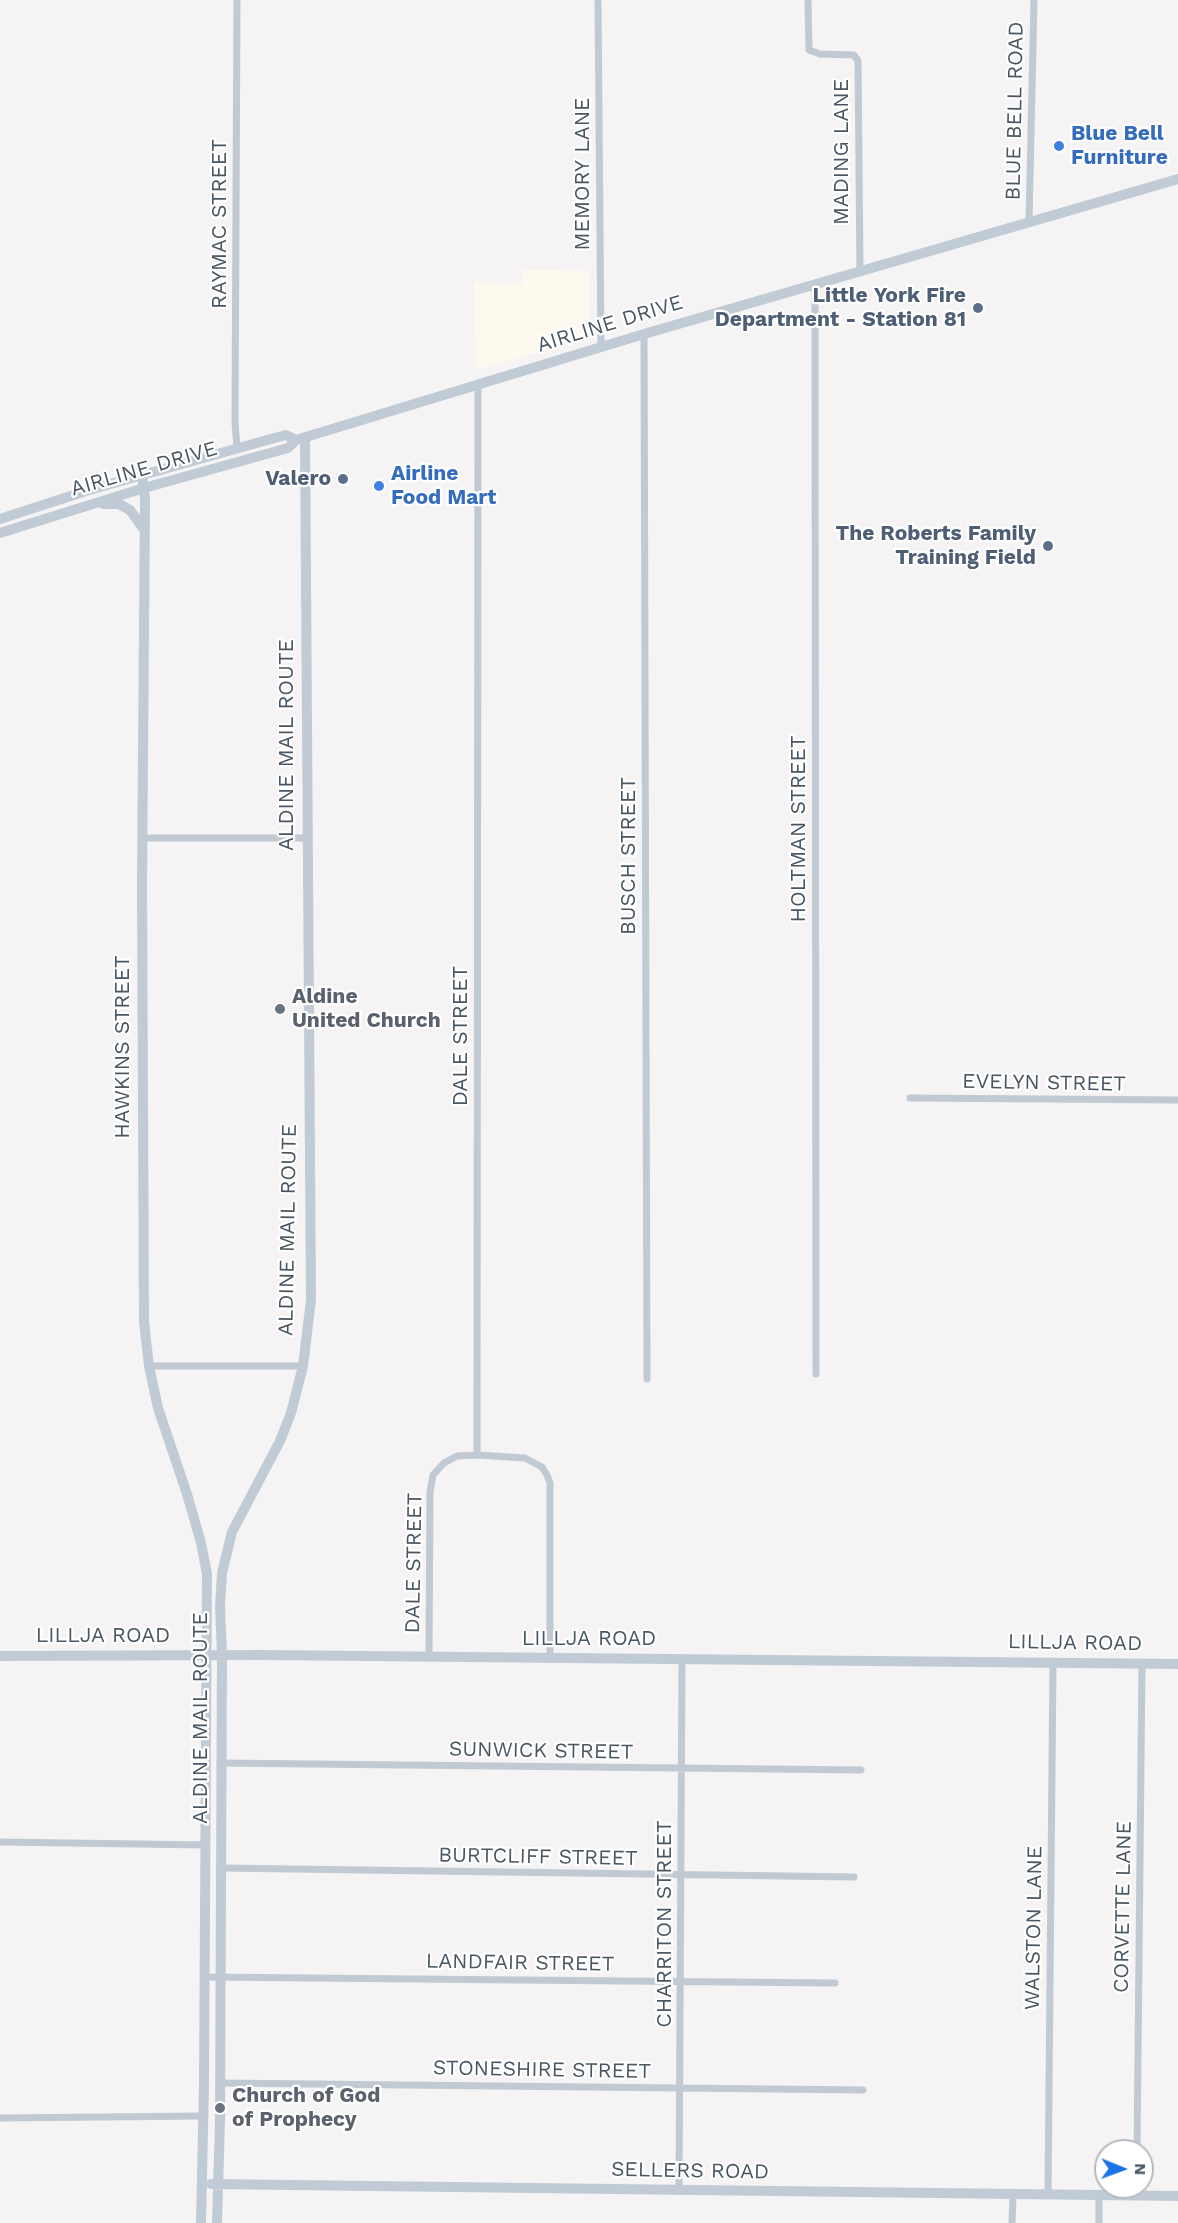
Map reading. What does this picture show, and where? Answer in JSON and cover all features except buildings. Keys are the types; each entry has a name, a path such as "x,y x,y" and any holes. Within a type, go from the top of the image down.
{"main road":[{"name":"AIRLINE DRIVE","path":"0,533 144,488 288,448 301,438 644,334 1178,179"},
{"name":"AIRLINE DRIVE","path":"0,519 89,490 237,448 286,435 301,438"},
{"name":"ALDINE MAIL ROUTE","path":"217,2223 222,1868 220,1606 225,1555 232,1532 280,1441 297,1392 303,1366 310,1300 307,838 301,438"},
{"name":"HAWKINS STREET","path":"142,476 144,488 142,838 142,1280 144,1322 149,1366 158,1408 201,1543 207,1574 207,1597"},
{"path":"93,504 119,504 130,510 144,528"},
{"name":"ALDINE MAIL ROUTE","path":"201,2223 204,2116 207,1597"},
{"name":"LILLJA ROAD","path":"0,1656 682,1658 1178,1664"},
{"name":"SELLERS ROAD","path":"202,2184 1094,2196"},
{"name":"SELLERS ROAD","path":"1154,2193 1178,2196"}],"street":[{"name":"RAYMAC STREET","path":"237,0 235,422 237,448"},
{"name":"MEMORY LANE","path":"598,0 601,347"},
{"name":"MADING LANE","path":"808,0 810,50 820,54 854,55 858,61 860,272"},
{"name":"BLUE BELL ROAD","path":"1029,222 1034,0"},
{"name":"HOLTMAN STREET","path":"815,284 816,1374"},
{"name":"BUSCH STREET","path":"644,334 647,1379"},
{"name":"DALE STREET","path":"429,1657 430,1492 433,1475 444,1463 457,1456 477,1455 478,385"},
{"path":"142,838 307,838"},
{"name":"EVELYN STREET","path":"910,1098 1178,1100"},
{"path":"149,1366 303,1366"},
{"path":"477,1455 525,1458 542,1467 547,1474 550,1504 550,1659"},
{"name":"CHARRITON STREET","path":"680,2191 682,1658"},
{"name":"WALSTON LANE","path":"1048,2195 1053,1662"},
{"name":"CORVETTE LANE","path":"1137,2139 1142,1663"},
{"name":"SUNWICK STREET","path":"220,1764 861,1770"},
{"path":"0,1842 206,1845"},
{"name":"BURTCLIFF STREET","path":"222,1868 854,1877"},
{"name":"LANDFAIR STREET","path":"204,1977 835,1983"},
{"name":"STONESHIRE STREET","path":"220,2083 863,2090"},
{"path":"0,2118 204,2116"},
{"path":"1012,2223 1013,2194"},
{"path":"1099,2199 1099,2223"}],"shaded area":[{"path":"523,270 589,271 589,338 476,370 474,283 522,284"}],"place":[{"name":"Blue Bell Furniture","path":"1059,146"},
{"name":"Little York Fire Department - Station 81","path":"978,308"},
{"name":"Valero","path":"343,479"},
{"name":"Airline Food Mart","path":"379,486"},
{"name":"The Roberts Family Training Field","path":"1048,546"},
{"name":"Aldine United Church","path":"280,1009"},
{"name":"Church of God of Prophecy","path":"220,2108"}]}
